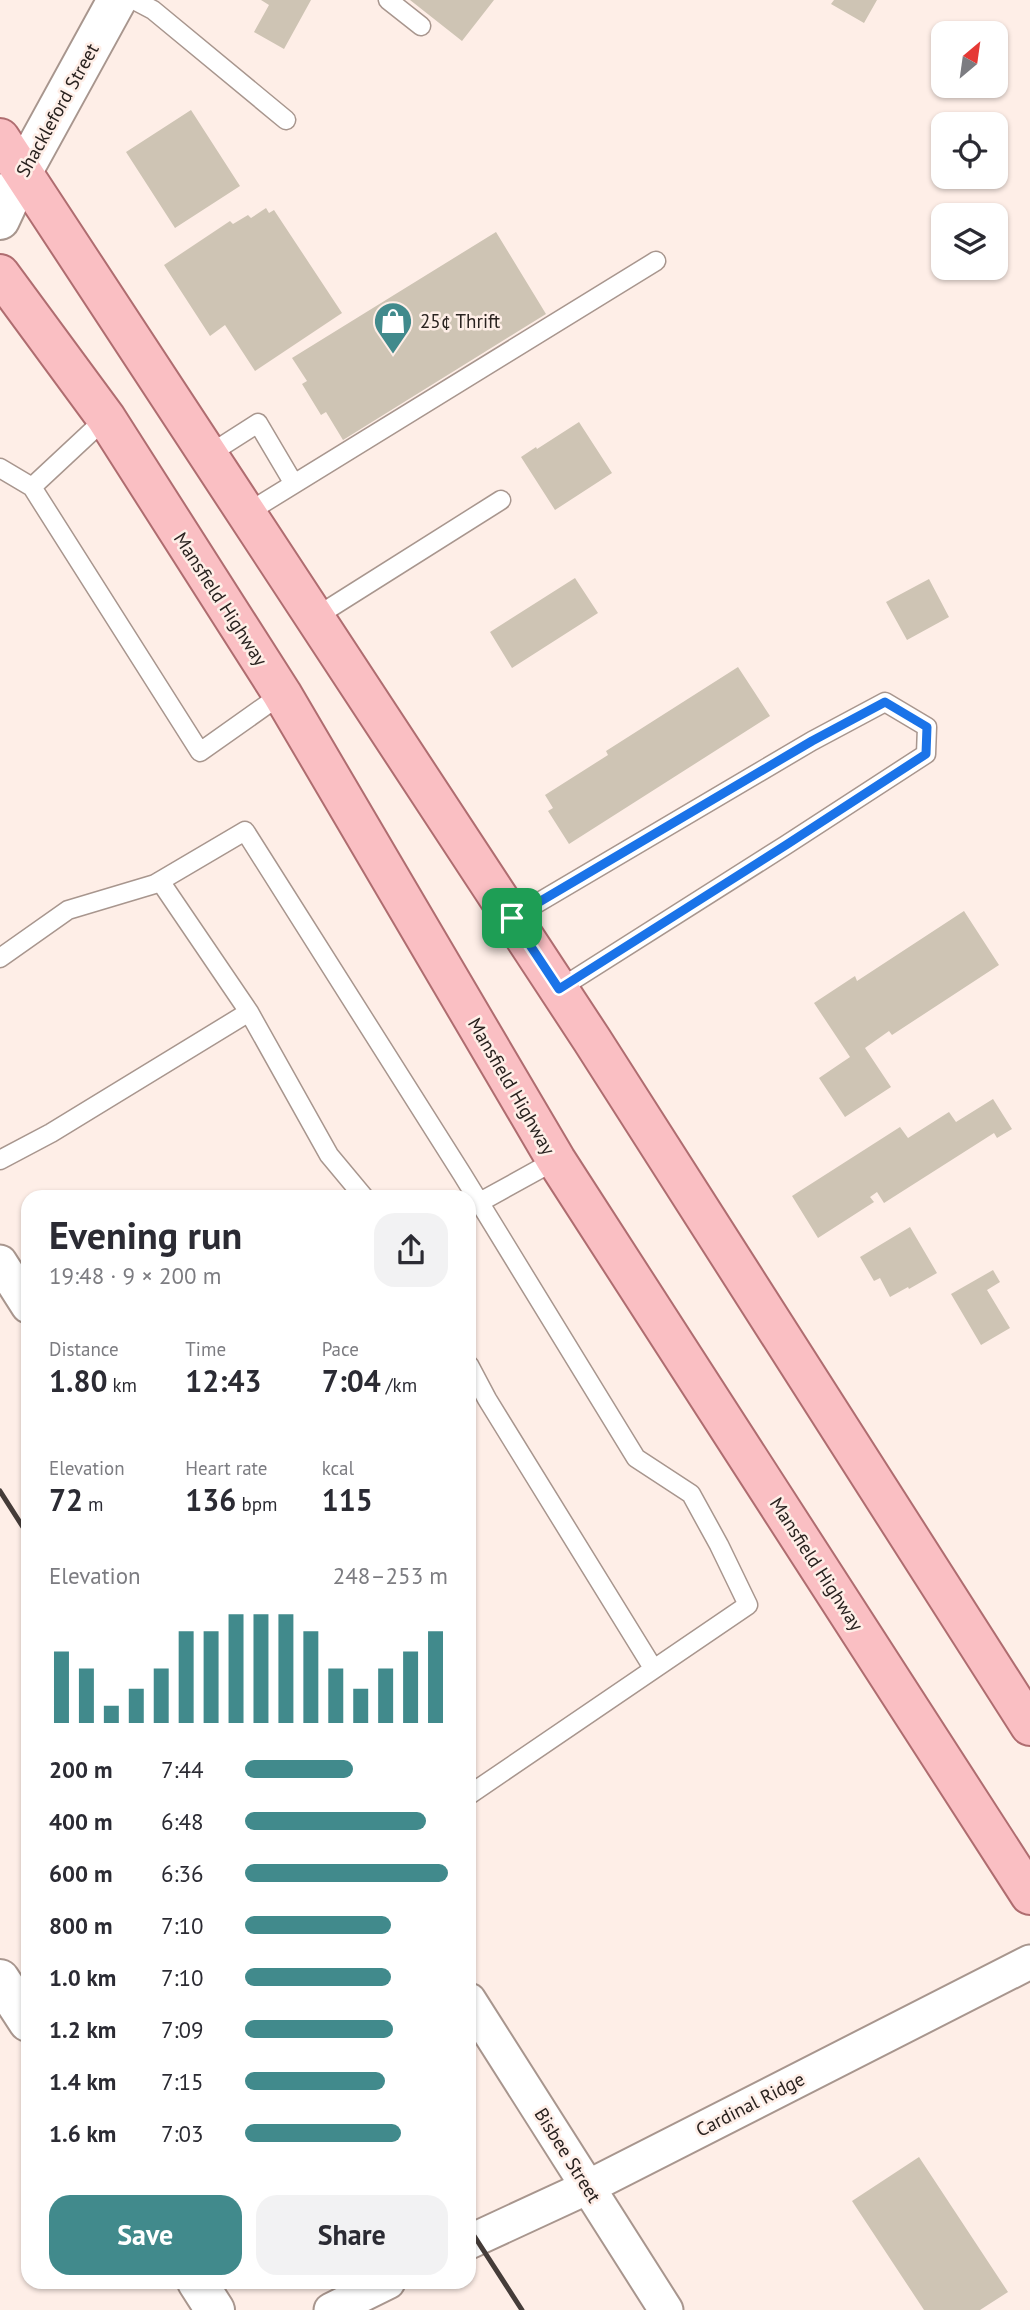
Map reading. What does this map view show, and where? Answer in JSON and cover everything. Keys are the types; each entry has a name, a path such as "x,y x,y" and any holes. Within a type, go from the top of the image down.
{"main road":[{"path":"0,138 559,989 1030,1726"},
{"name":"Mansfield Highway","path":"0,274 106,418 282,694 556,1160 1030,1895"}],"street":[{"name":"Shackleford Street","path":"0,220 22,173 117,0"},
{"path":"0,1262 21,1295"},
{"name":"Cardinal Ridge","path":"476,2239 588,2187 1030,1962"},
{"path":"0,1979 21,2011"},
{"name":"Bisbee Street","path":"476,2011 666,2310"},
{"path":"202,2289 215,2310"},
{"path":"331,2310 374,2289"}],"lane":[{"path":"134,0 153,10 286,120"},
{"path":"388,0 421,26"},
{"path":"247,513 656,261"},
{"path":"32,487 106,418"},
{"path":"208,455 258,423 294,484"},
{"path":"0,468 32,487 201,752 282,694"},
{"path":"314,618 501,500"},
{"path":"512,918 812,741 885,702 927,727 926,754 559,989"},
{"path":"0,958 68,910 160,881 245,831 472,1190"},
{"path":"160,881 249,1012 329,1155 358,1190"},
{"path":"0,1160 51,1133 249,1012"},
{"path":"480,1202 556,1160"},
{"path":"476,1196 636,1458 691,1494 748,1605 476,1791"},
{"path":"476,1378 653,1668"}],"building":[{"path":"261,0 311,0 284,49 254,32 269,5"},
{"path":"410,0 494,0 462,41"},
{"path":"834,0 877,0 864,23 831,4"},
{"path":"191,110 240,186 175,228 126,152"},
{"path":"266,208 269,213 274,210 342,313 255,371 225,325 210,336 164,265 230,221 233,224 248,215 251,218"},
{"path":"496,232 546,314 343,440 326,412 321,415 302,384 307,381 292,358"},
{"path":"579,422 612,473 555,510 521,457"},
{"path":"575,578 598,613 512,668 490,632"},
{"path":"929,579 949,617 907,640 886,602"},
{"path":"738,667 770,716 569,844 548,811 553,808 545,795 608,755 606,751"},
{"path":"964,911 999,965 892,1035 889,1031 865,1048 891,1087 845,1117 819,1078 850,1057 814,1003 855,976 857,981"},
{"path":"993,1099 1012,1129 997,1138 994,1133 884,1203 877,1192 870,1197 874,1202 818,1238 792,1196 900,1127 908,1138 949,1112 956,1122"},
{"path":"910,1227 937,1273 890,1297 880,1278 874,1281 860,1257"},
{"path":"993,1270 1000,1282 987,1290 1010,1328 981,1345 951,1294"},
{"path":"919,2157 1008,2292 980,2310 924,2310 852,2201"}],"railway":[{"path":"0,1491 21,1524"},
{"path":"476,2239 522,2310"}],"place":[{"name":"25¢ Thrift","path":"393,355"}],"route":[{"path":"885,702 927,727 926,754 559,989 512,918 812,741 885,702"}]}
